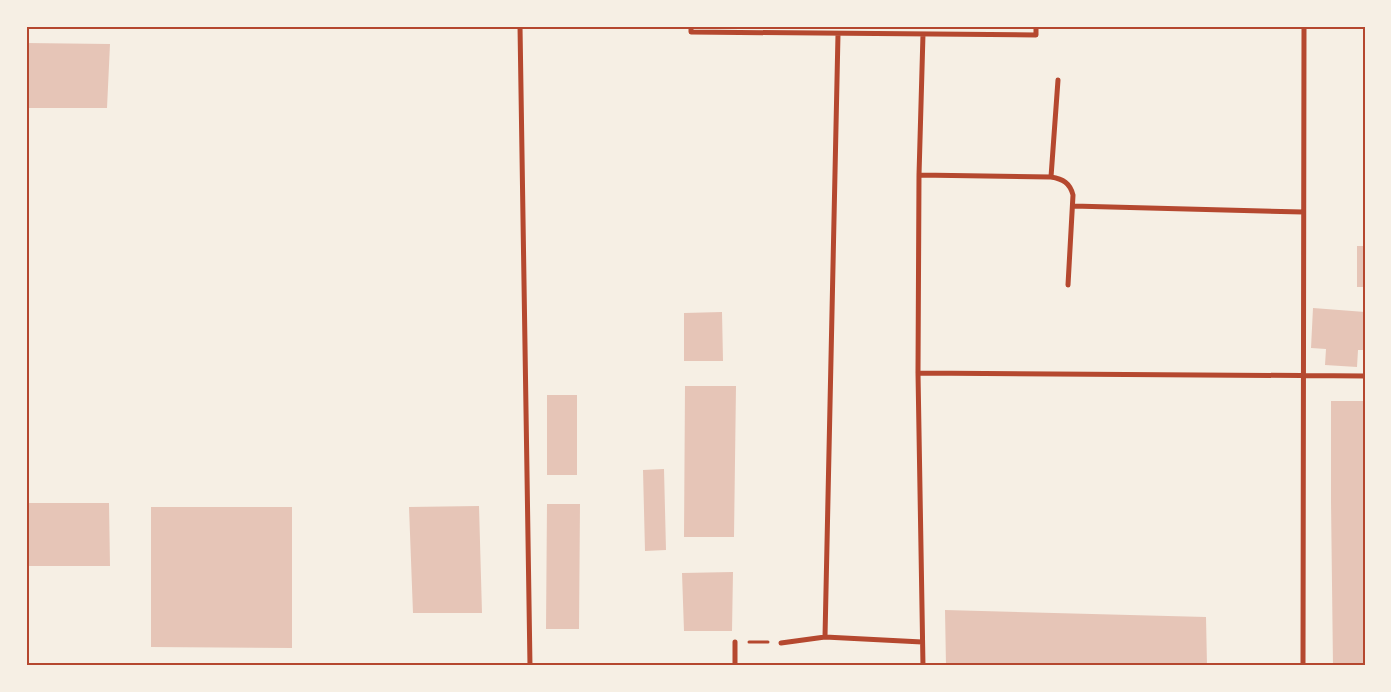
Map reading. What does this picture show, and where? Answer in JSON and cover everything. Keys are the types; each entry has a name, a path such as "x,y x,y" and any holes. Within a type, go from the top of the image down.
{"street":[{"path":"520,26 530,666"},
{"path":"691,26 691,32 1036,35 1036,26"},
{"path":"1303,666 1304,26"},
{"path":"825,637 838,34"},
{"path":"923,34 919,175 918,372 923,666"},
{"path":"1051,177 1058,80"},
{"path":"919,175 1051,177 1066,181 1073,195 1068,285"},
{"path":"1073,206 1303,212"},
{"path":"918,372 1365,376"},
{"path":"781,643 825,637 922,642"},
{"path":"735,642 735,666"}],"path":[{"path":"735,642 781,643"}],"building":[{"path":"26,43 110,44 107,108 26,108"},
{"path":"1357,246 1365,246 1365,287 1357,287"},
{"path":"1313,308 1365,312 1365,350 1358,350 1357,367 1325,365 1326,349 1311,348"},
{"path":"722,312 723,361 684,361 684,313"},
{"path":"685,386 736,386 734,537 684,537"},
{"path":"547,395 577,395 577,475 547,475"},
{"path":"1331,401 1365,401 1365,666 1333,666"},
{"path":"664,469 666,550 645,551 643,470"},
{"path":"26,503 109,503 110,566 26,566"},
{"path":"547,504 580,504 579,629 546,629"},
{"path":"479,506 482,613 413,613 409,507"},
{"path":"151,507 292,507 292,648 151,647"},
{"path":"733,572 732,631 684,631 682,573"},
{"path":"945,610 1206,617 1207,666 946,666"}]}
